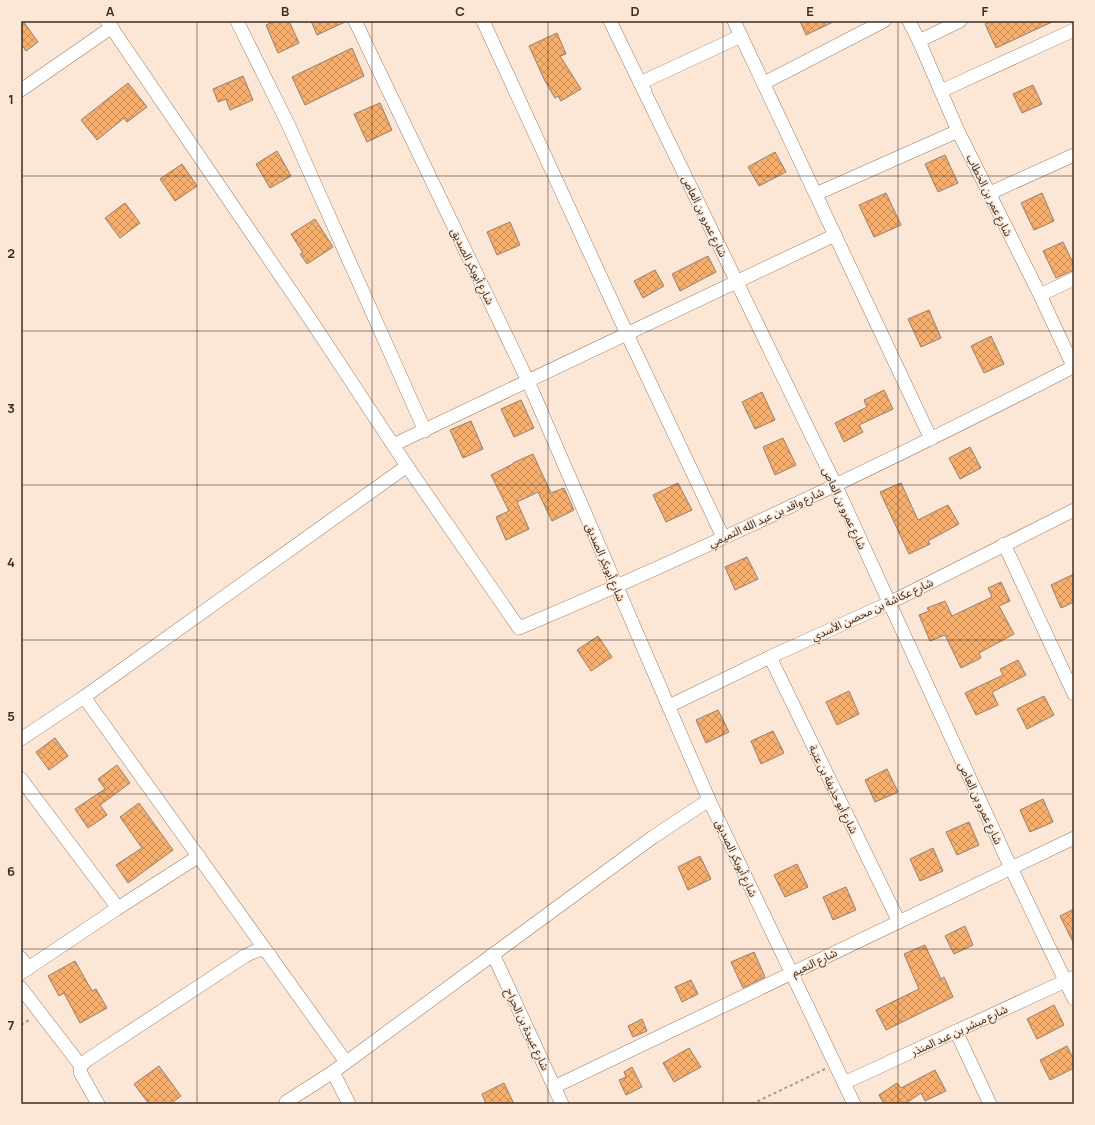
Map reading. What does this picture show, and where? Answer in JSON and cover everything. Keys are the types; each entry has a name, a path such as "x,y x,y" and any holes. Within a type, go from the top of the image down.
{"street":[{"path":"237,21 289,126 425,430"},
{"name":"شارع أبوبكر الصديق","path":"355,21 528,381 709,800 854,1104"},
{"path":"482,21 723,537"},
{"name":"شارع عمرو بن العاص","path":"610,21 835,484 1011,868 1070,979 1074,999"},
{"path":"734,21 931,439"},
{"path":"764,83 884,21"},
{"name":"شارع عمر بن الخطاب","path":"909,21 920,41 958,131 1040,295 1074,368"},
{"path":"920,41 960,21"},
{"path":"21,90 109,24 310,319 407,466 84,697 21,739"},
{"path":"941,92 1074,30"},
{"path":"737,282 640,83 741,36"},
{"path":"816,194 958,131"},
{"path":"990,193 1074,155"},
{"path":"393,445 835,235"},
{"path":"1040,295 1074,279"},
{"name":"شارع واقد بن عبد الله التميمي","path":"407,466 519,628 617,587 931,439 1074,368"},
{"name":"شارع عكاشة بن محصن الأسدي","path":"669,706 770,657 889,603 1074,510"},
{"path":"1004,544 1074,694"},
{"name":"شارع أبو حذيفة بن عتبة","path":"770,657 899,922"},
{"path":"84,697 346,1062"},
{"path":"21,779 118,908"},
{"path":"287,1104 286,1102 333,1072 653,836 709,800"},
{"name":"شارع النعيم","path":"554,1087 1074,838"},
{"path":"23,967 199,856"},
{"path":"98,1104 80,1072 81,1066 87,1060 245,956 257,950 263,949 267,951 346,1062"},
{"name":"شارع عبيدة بن الجراح","path":"493,954 562,1104"},
{"name":"شارع مبشر بن عبد المنذر","path":"844,1083 1070,979"},
{"path":"21,988 81,1066"},
{"path":"956,1031 990,1104"},
{"path":"333,1072 349,1104"}],"path":[{"path":"752,1104 835,1064"}],"building":[{"path":"21,21 23,21 38,42 26,51 21,44"},
{"path":"275,21 289,21 299,43 278,53 266,25"},
{"path":"311,21 347,21 317,35"},
{"path":"800,21 835,21 806,35"},
{"path":"993,21 1054,21 996,48 985,24"},
{"path":"557,33 566,54 560,56 581,89 561,101 558,96 555,98 545,81 529,46"},
{"path":"352,48 364,76 305,105 292,77"},
{"path":"243,76 253,100 230,110 226,99 218,102 213,89"},
{"path":"128,83 147,107 127,122 124,118 97,140 81,120"},
{"path":"1033,85 1042,104 1022,113 1013,94"},
{"path":"380,103 392,130 367,142 354,114"},
{"path":"277,151 291,176 270,188 256,164"},
{"path":"775,152 786,172 759,186 748,167"},
{"path":"945,155 958,183 938,192 925,164"},
{"path":"182,164 197,186 175,201 160,179"},
{"path":"886,193 901,225 874,237 859,205"},
{"path":"1042,193 1054,221 1034,230 1021,203"},
{"path":"125,203 140,223 120,238 105,218"},
{"path":"315,219 333,247 307,264 300,254 303,253 291,234"},
{"path":"510,222 520,245 497,255 487,232"},
{"path":"1063,242 1074,265 1074,270 1056,278 1043,251"},
{"path":"708,256 716,272 680,291 672,274"},
{"path":"655,270 664,286 643,298 634,281"},
{"path":"929,310 941,338 921,347 908,319"},
{"path":"991,336 1004,364 984,373 971,346"},
{"path":"884,390 893,409 859,425 863,432 844,442 835,423 867,407 864,400"},
{"path":"762,392 775,420 755,429 742,402"},
{"path":"521,400 534,428 514,437 501,409"},
{"path":"471,421 483,449 463,458 450,430"},
{"path":"783,438 796,465 775,475 763,447"},
{"path":"970,447 981,468 960,479 949,458"},
{"path":"533,454 551,493 564,488 574,510 552,521 538,492 517,502 529,529 506,540 496,517 509,511 491,475"},
{"path":"678,483 692,510 666,522 653,495"},
{"path":"901,483 918,520 948,505 959,524 928,541 930,544 909,554 880,492"},
{"path":"747,557 758,579 735,590 725,567"},
{"path":"1074,574 1074,602 1061,608 1051,585"},
{"path":"1001,582 1010,601 999,606 1014,634 979,653 981,658 961,668 945,635 930,641 919,615 929,611 927,608 945,601 952,616 992,597 988,588"},
{"path":"598,636 612,657 591,671 577,650"},
{"path":"1018,660 1026,675 992,692 998,705 976,715 965,693 1003,675 1000,669"},
{"path":"849,691 859,714 837,725 826,702"},
{"path":"1044,696 1054,715 1027,729 1017,709"},
{"path":"718,710 729,732 706,743 696,720"},
{"path":"773,731 784,753 761,764 751,741"},
{"path":"55,738 68,756 49,770 36,752"},
{"path":"117,765 130,783 100,805 107,815 88,828 75,809 105,789 98,779"},
{"path":"887,769 898,792 875,802 865,780"},
{"path":"1043,799 1053,822 1030,832 1020,810"},
{"path":"139,803 173,850 128,883 116,865 142,848 120,817"},
{"path":"969,822 979,845 957,855 946,832"},
{"path":"933,848 943,871 920,881 910,859"},
{"path":"700,856 711,879 688,890 678,867"},
{"path":"797,864 808,887 785,897 774,875"},
{"path":"846,887 856,910 833,920 823,897"},
{"path":"1074,909 1074,944 1060,916"},
{"path":"965,926 973,945 954,954 945,936"},
{"path":"925,945 941,979 944,977 953,997 886,1030 876,1010 919,989 904,954"},
{"path":"754,952 765,977 743,988 731,962"},
{"path":"75,961 92,991 96,989 107,1008 80,1023 64,993 59,996 48,976"},
{"path":"691,980 698,994 682,1002 675,987"},
{"path":"1054,1005 1064,1025 1037,1039 1027,1019"},
{"path":"642,1019 647,1031 633,1037 628,1026"},
{"path":"1067,1046 1074,1060 1074,1068 1050,1080 1040,1060"},
{"path":"689,1048 701,1067 674,1082 663,1063"},
{"path":"159,1066 181,1096 170,1104 149,1104 134,1084"},
{"path":"632,1067 642,1087 626,1095 619,1080 626,1077 624,1072"},
{"path":"935,1070 946,1091 925,1101 921,1093 905,1104 884,1104 879,1095 897,1083 901,1088"},
{"path":"504,1083 514,1104 486,1104 482,1094"}]}
